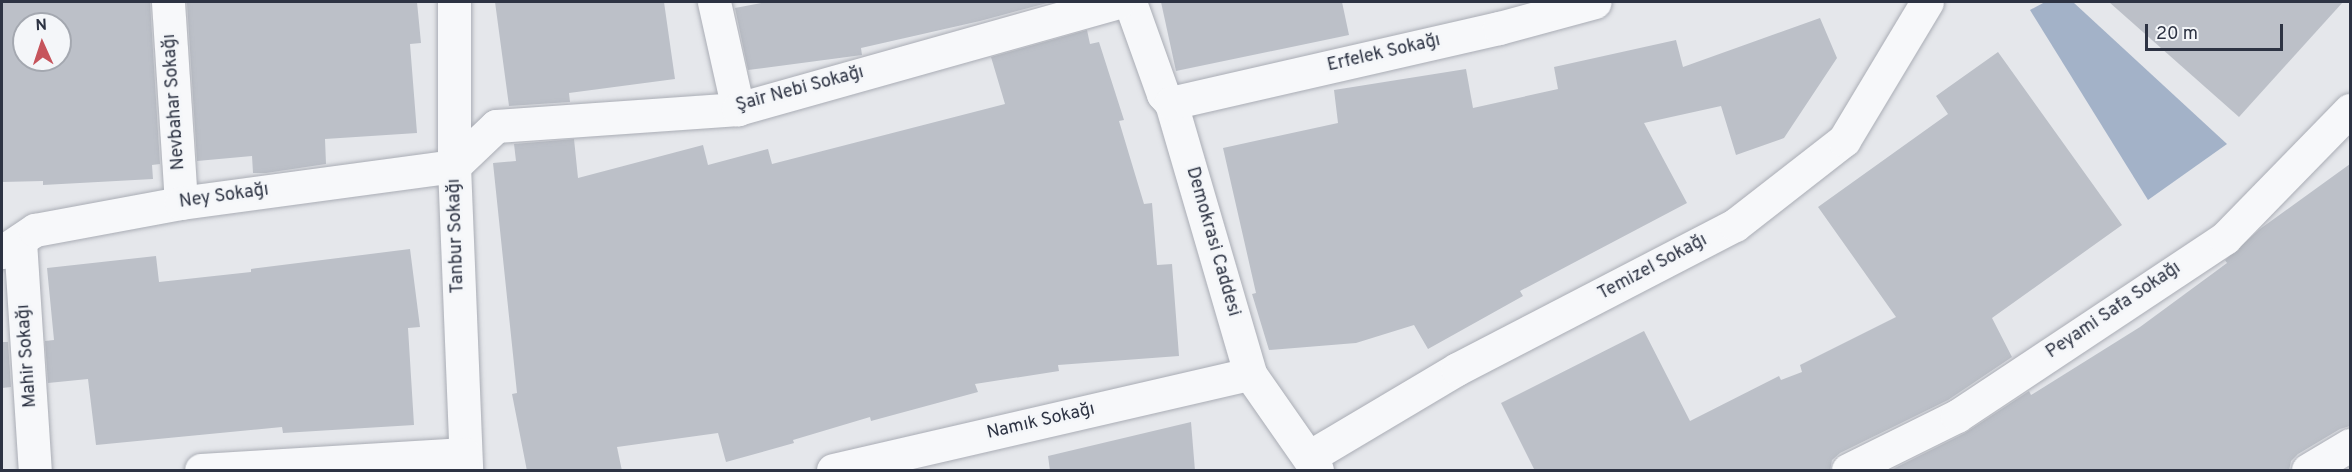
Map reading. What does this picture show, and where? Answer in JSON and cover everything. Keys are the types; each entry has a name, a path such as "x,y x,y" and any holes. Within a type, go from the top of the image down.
{"street":[{"name":"Nevbahar Sokağı","path":"168,2 182,203"},
{"name":"Tanbur Sokağı","path":"454,2 454,166 466,462"},
{"path":"714,2 738,109"},
{"name":"Şair Nebi Sokağı","path":"454,166 496,126 738,109 1118,2"},
{"name":"Demokrasi Caddesi","path":"1130,2 1163,94 1171,103 1250,374 1313,464"},
{"name":"Erfelek Sokağı","path":"1171,103 1499,28 1595,2"},
{"name":"Temizel Sokağı","path":"1313,464 1457,369 1735,225 1844,140 1927,2"},
{"name":"Peyami Safa Sokağı","path":"1848,471 1956,416 2225,238 2350,110"},
{"name":"Ney Sokağı","path":"11,246 35,230 182,203 454,166"},
{"name":"Mahir Sokağı","path":"11,246 35,471"},
{"name":"Namık Sokağı","path":"833,471 1250,374"},
{"path":"2308,471 2350,445"},
{"path":"201,471 466,462"}],"water":[{"path":"2045,2 2073,2 2227,144 2148,200 2030,10"}],"building":[{"path":"2,2 150,2 160,164 152,165 153,179 43,185 43,181 2,182"},
{"path":"187,2 417,2 421,43 410,44 417,133 325,139 326,164 266,173 253,173 252,156 197,161"},
{"path":"495,2 664,2 675,79 569,93 570,102 509,106"},
{"path":"767,2 1051,2 861,48 862,55 748,70 735,8"},
{"path":"1161,2 1342,2 1349,35 1176,71"},
{"path":"2109,2 2343,2 2239,117"},
{"path":"1820,18 1837,58 1784,138 1736,155 1721,106 1644,123 1687,203 1520,291 1523,296 1428,349 1414,325 1356,343 1269,350 1252,294 1256,293 1223,148 1338,123 1334,90 1466,69 1473,108 1558,89 1554,67 1676,40 1683,67"},
{"path":"1087,30 1090,44 1099,42 1124,120 1119,121 1144,204 1152,203 1157,265 1172,264 1179,356 1058,365 1059,371 975,384 978,392 871,421 870,417 793,440 794,443 726,462 718,433 617,447 622,471 527,471 512,394 517,393 493,163 516,161 514,144 574,139 578,178 703,145 708,165 768,149 772,164 1005,104 991,57"},
{"path":"1998,52 2122,225 1992,318 2012,357 1948,400 1840,453 1832,460 1830,471 1535,471 1501,403 1644,331 1690,421 1779,376 1781,380 1802,372 1800,365 1896,317 1818,207 1948,114 1936,96"},
{"path":"2350,164 2350,426 2340,429 2298,454 2291,461 2289,471 1889,471 1965,433 2029,391 2031,395 2140,327 2227,263 2225,260 2260,229"},
{"path":"410,249 420,327 408,328 414,425 283,433 282,427 96,445 88,379 48,383 45,341 54,340 47,268 156,256 159,282 251,272 251,269"},
{"path":"2,342 8,342 11,387 2,388"},
{"path":"1191,422 1195,471 1050,471 1048,456"}]}
